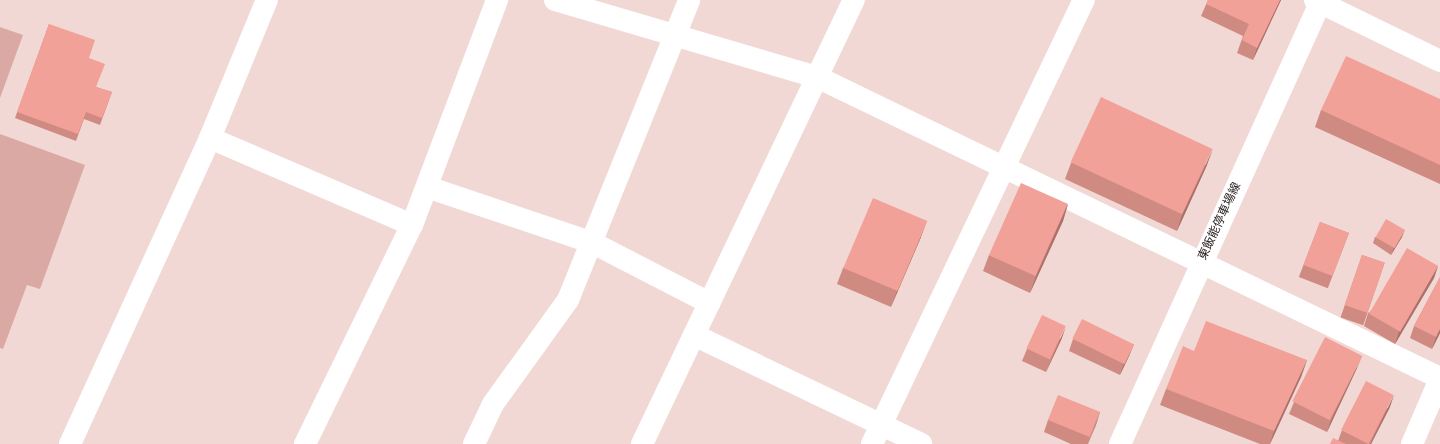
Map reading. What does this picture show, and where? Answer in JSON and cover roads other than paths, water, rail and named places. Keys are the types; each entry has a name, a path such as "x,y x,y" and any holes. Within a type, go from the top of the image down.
{"street":[{"path":"70,444 210,138 267,0"},
{"path":"305,444 412,225 497,0"},
{"path":"555,0 672,37 817,77 1201,261 1440,379 1412,444"},
{"path":"474,444 493,404 568,300 593,244 672,37 689,0"},
{"path":"642,444 854,0"},
{"path":"877,435 1006,168 1084,0"},
{"path":"1319,1 1440,62"},
{"name":"東飯能停車場線","path":"1120,444 1319,1"},
{"path":"210,138 412,225"},
{"path":"427,187 593,244 709,303"},
{"path":"694,335 877,435 921,444"}]}
